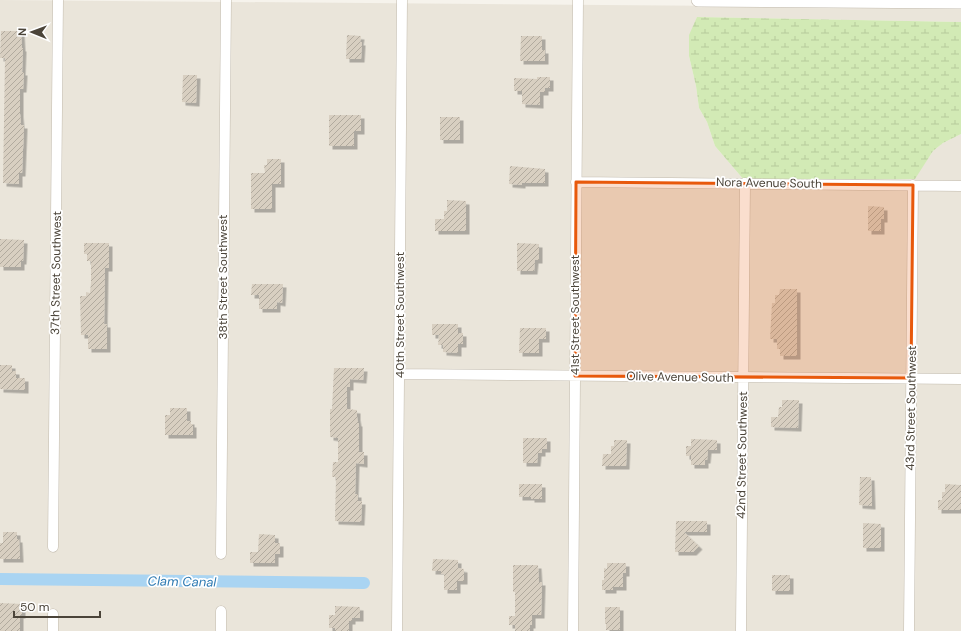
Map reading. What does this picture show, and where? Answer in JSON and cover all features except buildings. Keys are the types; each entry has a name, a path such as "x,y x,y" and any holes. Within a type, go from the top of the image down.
{"street":[{"name":"37th Street Southwest","path":"53,547 58,0"},
{"name":"38th Street Southwest","path":"222,554 226,0"},
{"name":"40th Street Southwest","path":"397,631 402,0"},
{"name":"41st Street Southwest","path":"573,631 578,0"},
{"path":"698,0 961,2"},
{"name":"Nora Avenue South","path":"576,182 961,186"},
{"name":"42nd Street Southwest","path":"741,631 744,183"},
{"name":"43rd Street Southwest","path":"909,631 912,185"},
{"name":"Olive Avenue South","path":"400,374 961,379"},
{"path":"221,611 221,631"},
{"path":"53,614 53,631"}],"highlighted area":[{"path":"576,182 913,185 911,378 575,376"}],"shaded area":[{"path":"0,0 961,8 961,22 697,17 689,56 696,86 699,108 707,122 715,146 744,180 914,179 933,151 943,143 961,134 961,631 0,631"}],"green space":[{"path":"697,17 961,22 961,134 943,143 933,151 915,179 744,180 715,146 707,122 699,108 696,86 689,56 689,35"}],"waterway":[{"name":"Clam Canal","path":"0,579 364,583"}]}
